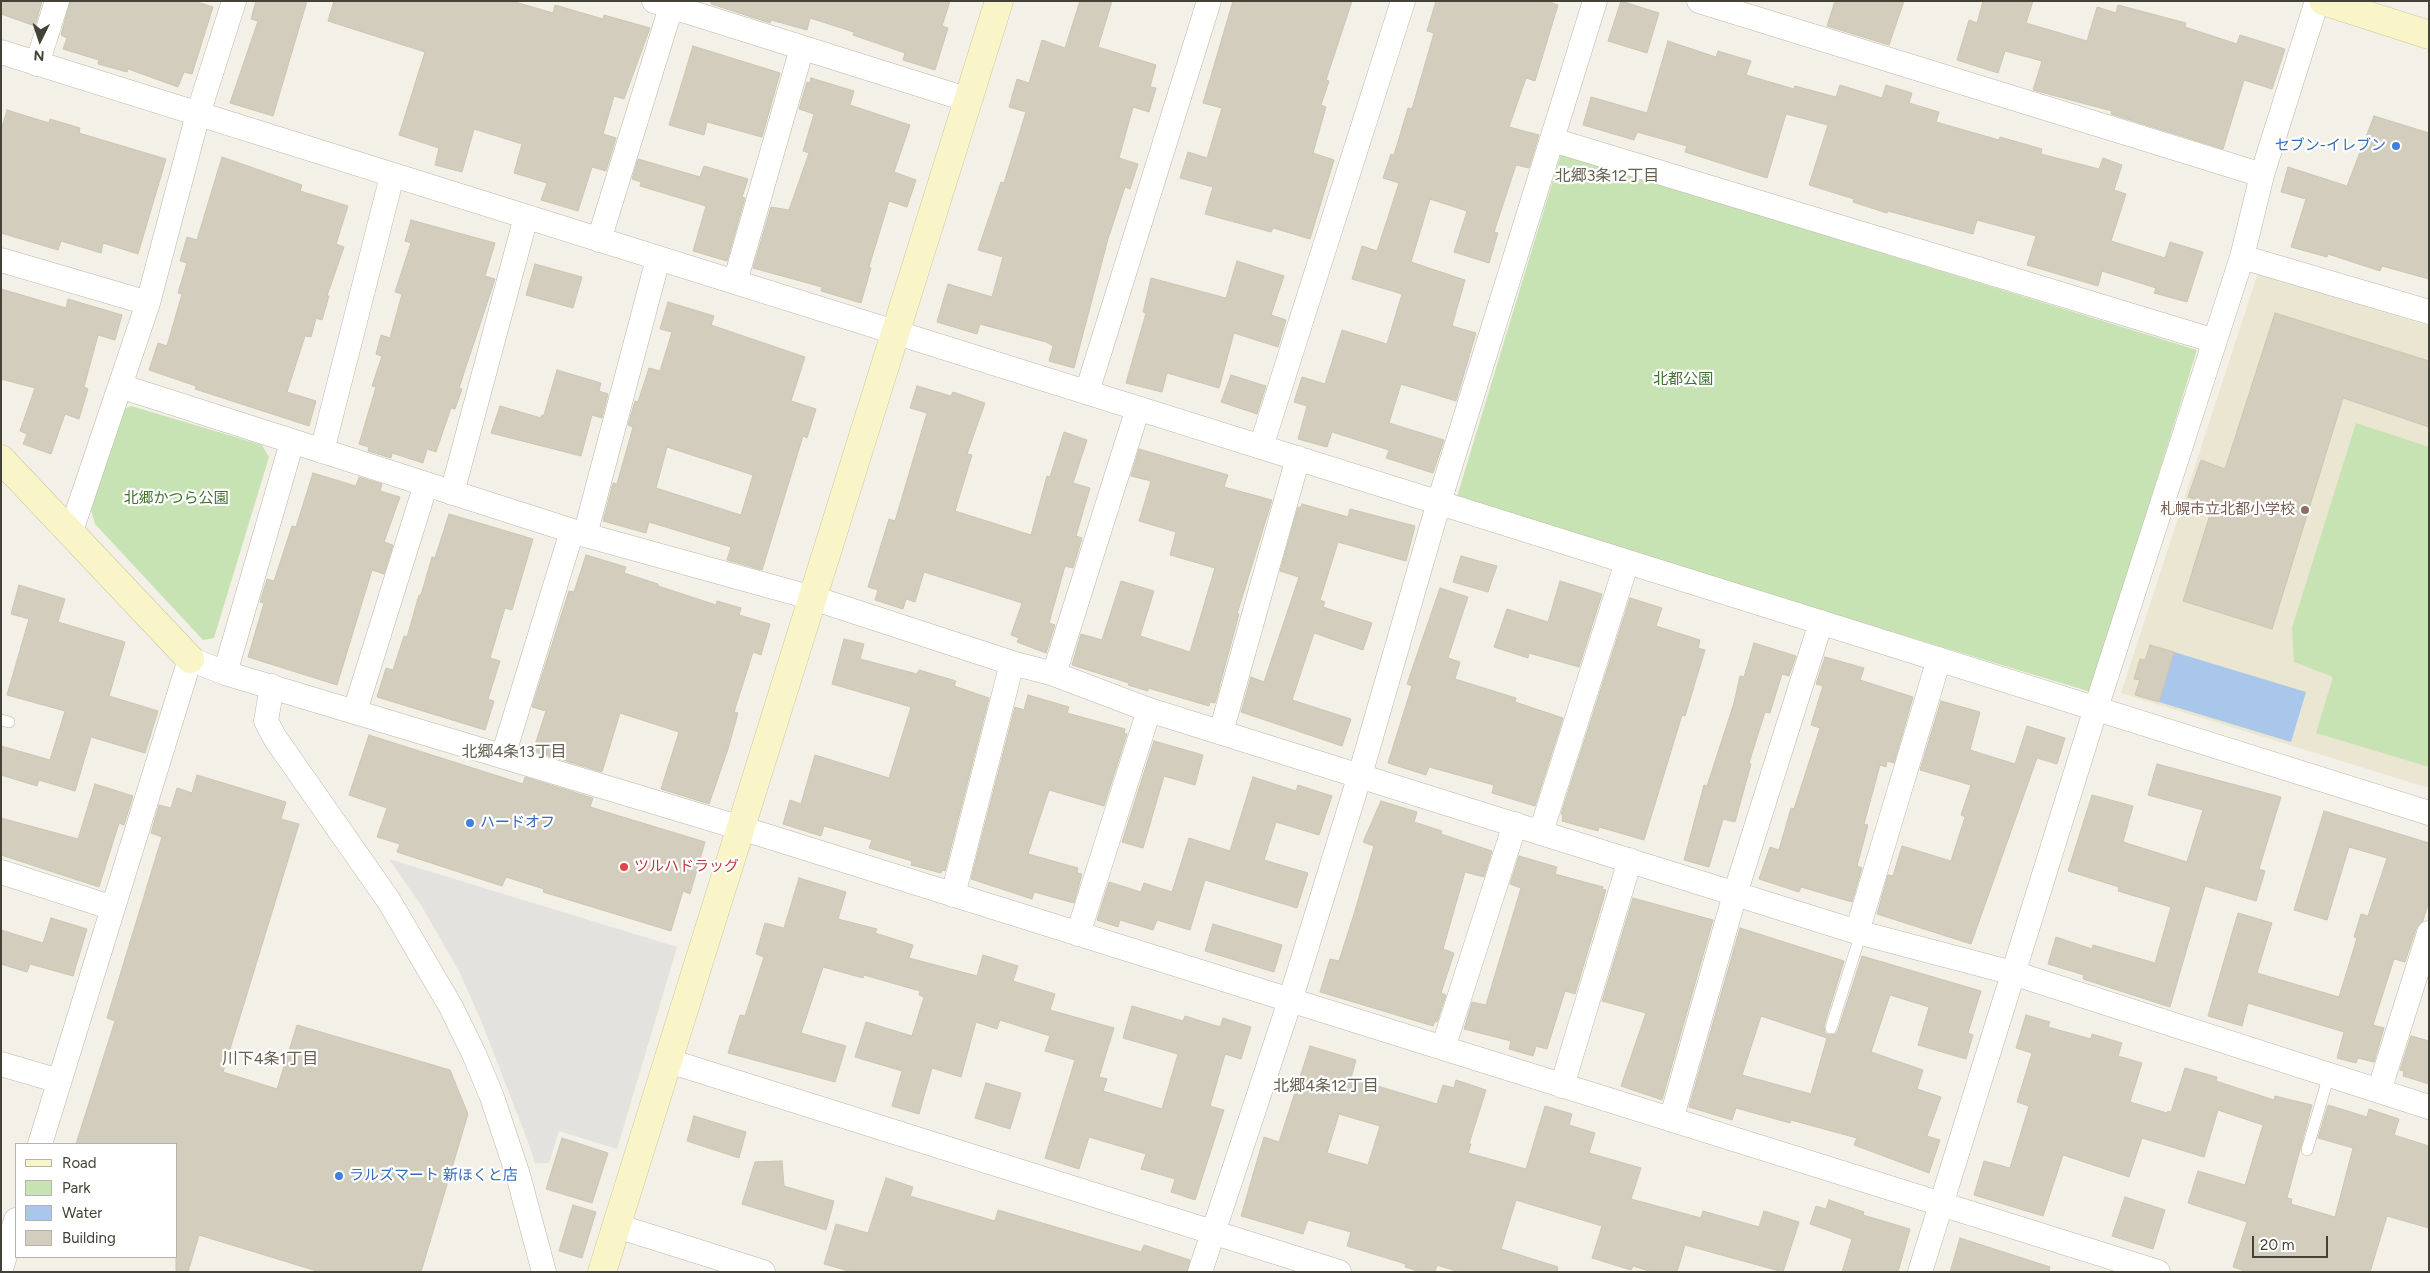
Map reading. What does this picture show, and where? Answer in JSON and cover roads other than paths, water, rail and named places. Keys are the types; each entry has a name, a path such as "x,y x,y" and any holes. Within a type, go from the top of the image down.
{"street":[{"path":"37,64 57,1"},
{"path":"70,534 148,303 198,114 234,1"},
{"path":"602,1272 999,1"},
{"path":"1087,392 1209,1"},
{"path":"1261,447 1403,1"},
{"path":"1200,1272 1290,1001 1360,775 1439,502 1595,1"},
{"path":"1699,1 2262,174"},
{"path":"1920,1272 2096,708 2242,256 2262,174 2317,1"},
{"path":"2323,1 2429,35"},
{"path":"598,240 662,4 968,100"},
{"path":"736,282 802,48"},
{"path":"1,52 2429,813"},
{"path":"1553,140 2215,341"},
{"path":"322,451 392,176"},
{"path":"452,493 526,217"},
{"path":"2242,256 2429,312"},
{"path":"502,756 578,533 658,258"},
{"path":"1,260 148,303"},
{"path":"120,386 578,533 813,598 1012,663 1054,674 1149,710 1859,933 2013,973 2429,1107"},
{"path":"1054,674 1138,408"},
{"path":"225,673 292,442"},
{"path":"1220,732 1298,458"},
{"path":"1,459 190,659 225,673 741,828 2158,1272"},
{"path":"355,711 426,484"},
{"path":"1541,832 1627,562"},
{"path":"1671,1120 1735,894 1821,622"},
{"path":"40,1143 190,659"},
{"path":"1859,933 1939,659"},
{"path":"953,895 1012,663"},
{"path":"272,686 266,721 275,738 389,901 451,1007 474,1054 492,1097 518,1175 544,1272"},
{"path":"1078,934 1149,710"},
{"path":"1443,1048 1515,824"},
{"path":"1562,1086 1630,860"},
{"path":"1,872 113,908"},
{"path":"2379,1091 2429,933"},
{"path":"669,1061 1339,1272"},
{"path":"1,1064 59,1082"},
{"path":"1,1269 15,1223"},
{"path":"617,1226 763,1272"}],"lane":[{"path":"1831,1028 1859,933"},
{"path":"2306,1150 2329,1075"}],"water":[{"path":"2174,652 2306,692 2291,742 2159,702"}],"place":[{"name":"セブン-イレブン","path":"2396,146"},
{"name":"札幌市立北都小学校","path":"2305,510"},
{"name":"ハードオフ","path":"470,823"},
{"name":"ツルハドラッグ","path":"624,867"},
{"name":"ラルズマート 新ほくと店","path":"339,1176"}],"district":[{"name":"北郷3条12丁目","path":"1607,176"},
{"name":"北郷4条13丁目","path":"514,752"},
{"name":"川下4条1丁目","path":"270,1059"},
{"name":"北郷4条12丁目","path":"1326,1086"}],"park label":[{"name":"北都公園","path":"1683,380"},
{"name":"北郷かつら公園","path":"176,499"}]}
